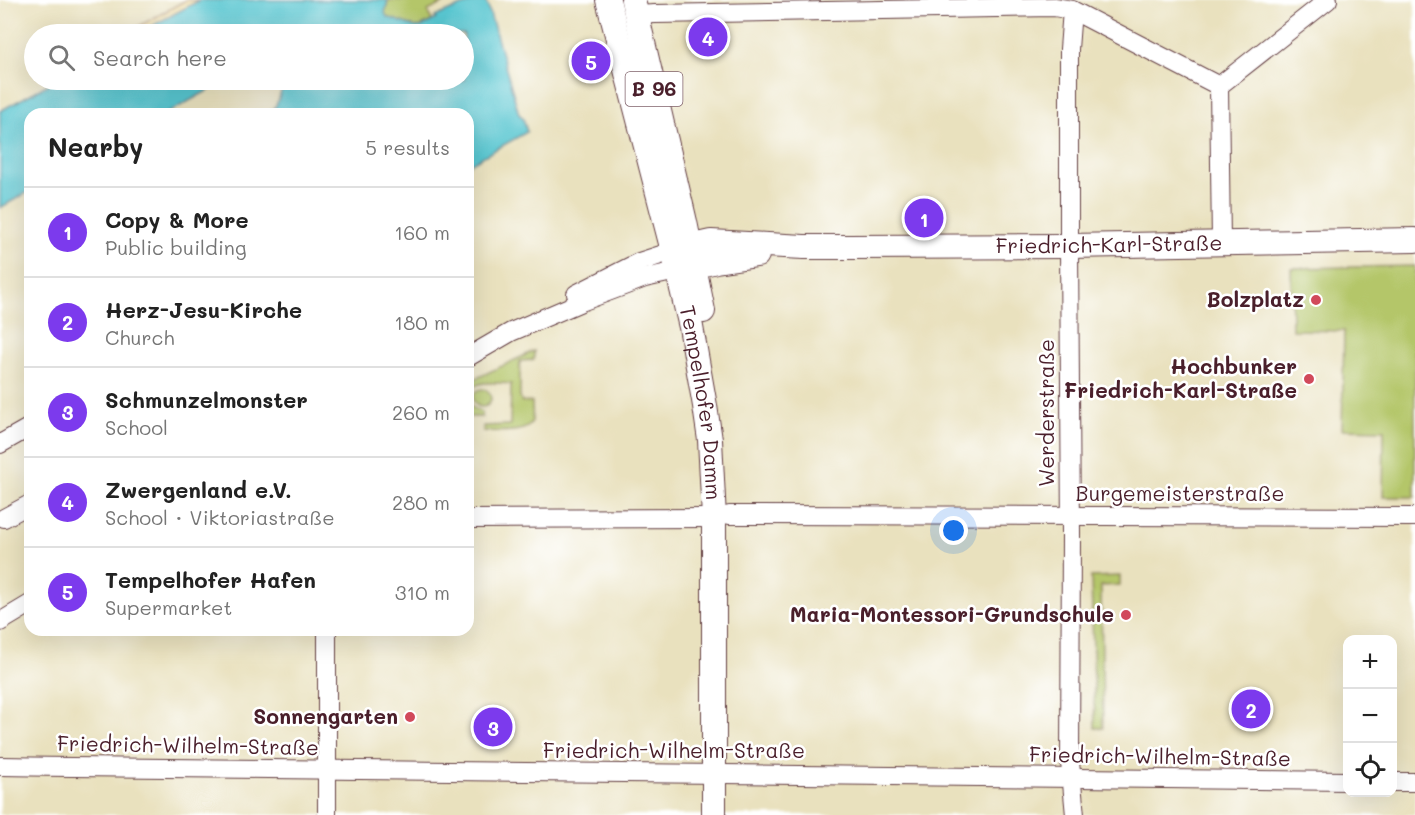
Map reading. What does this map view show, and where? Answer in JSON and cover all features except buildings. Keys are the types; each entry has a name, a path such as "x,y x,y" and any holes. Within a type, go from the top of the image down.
{"main road":[{"name":"Tempelhofer Damm","path":"608,0 683,259"},
{"name":"Tempelhofer Damm","path":"635,8 683,259 691,327 722,517 722,773 729,815"},
{"name":"Friedrich-Karl-Straße","path":"683,259 711,242 804,247 1069,246 1415,240"},
{"name":"Tempelhofer Damm","path":"714,815 722,773"}],"street":[{"path":"1219,86 1328,0"},
{"path":"635,8 655,14 1078,5 1219,86"},
{"name":"Werderstraße","path":"1075,815 1070,762 1069,49 1078,5"},
{"path":"1219,86 1221,243"},
{"path":"474,354 605,278 642,261 683,259"},
{"path":"0,444 24,430"},
{"path":"4,518 24,507"},
{"name":"Burgemeisterstraße","path":"474,519 1415,517"},
{"path":"0,622 24,608"},
{"path":"327,636 327,815"},
{"name":"Friedrich-Wilhelm-Straße","path":"0,766 1343,781"},
{"path":"1397,782 1415,782"}],"green space":[{"path":"388,0 450,0 428,11 432,21 426,24 407,24 387,17 385,13"},
{"path":"1415,266 1415,497 1383,497 1384,430 1342,429 1344,331 1292,330 1291,268"},
{"path":"534,351 534,360 520,361 520,398 522,402 532,402 532,421 524,428 511,431 483,431 483,426 510,425 511,384 474,387 474,379"},
{"path":"479,390 485,390 490,395 490,401 485,406 479,406 474,401 474,395"},
{"path":"474,409 482,412 482,417 474,417"},
{"path":"1120,576 1120,585 1101,586 1103,728 1095,728 1091,577"}],"sand":[{"path":"186,0 200,0 156,24 143,24"}],"water":[{"path":"200,0 388,0 385,13 387,17 407,24 156,24"},
{"path":"485,1 489,8 519,114 523,118 527,132 474,162 474,108 274,108 282,90 474,90 474,24 427,24 436,19 435,17 460,7"},
{"path":"38,90 209,90 177,108 24,108 24,194 0,208 0,111"}],"place":[{"name":"Zwergenland e.V.","path":"708,37"},
{"name":"Tempelhofer Hafen","path":"591,61"},
{"name":"Copy & More","path":"924,218"},
{"name":"Bolzplatz","path":"1316,300"},
{"name":"Hochbunker Friedrich-Karl-Straße","path":"1309,379"},
{"name":"Maria-Montessori-Grundschule","path":"1126,615"},
{"name":"Herz-Jesu-Kirche","path":"1251,709"},
{"name":"Sonnengarten","path":"410,717"},
{"name":"Schmunzelmonster","path":"493,727"}]}
